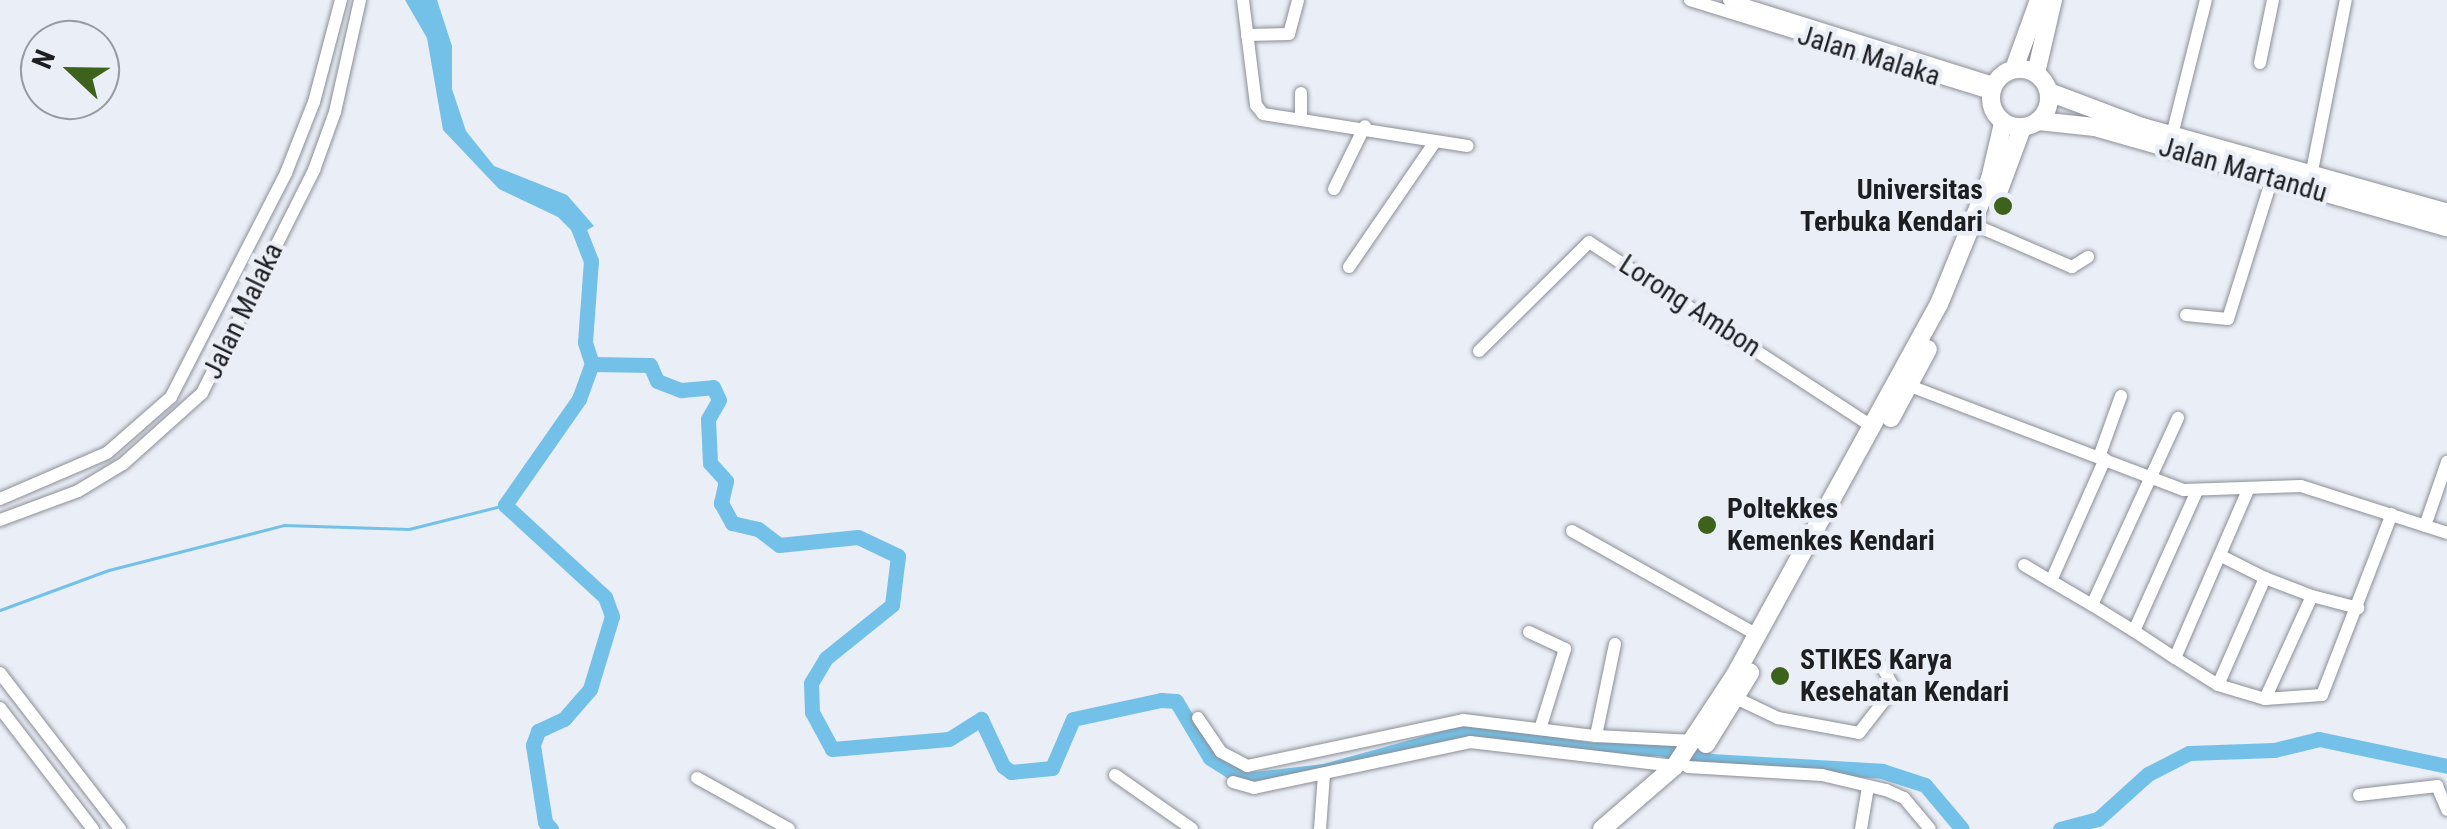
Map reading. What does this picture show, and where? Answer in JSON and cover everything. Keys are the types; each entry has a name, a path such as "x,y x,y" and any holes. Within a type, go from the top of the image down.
{"highway":[{"path":"1699,744 1757,635 1910,386 1990,179 2003,123 1992,88 2014,69 2039,0"},
{"path":"2036,73 2053,0"},
{"path":"1618,829 1683,764 1736,698 1873,427 1944,306 2049,92 2036,73 2014,69"},
{"name":"Jalan Martandu","path":"2049,92 2172,135 2438,217"},
{"path":"2003,123 2030,125"},
{"name":"Jalan Martandu","path":"2030,125 2095,127 2272,179 2438,217"},
{"path":"1602,829 1658,788"}],"street":[{"name":"Jalan Malaka","path":"0,499 107,453 171,397 286,173 314,102 341,0"},
{"name":"Jalan Malaka","path":"0,520 78,491 123,464 202,393 314,170 360,0"},
{"path":"1243,0 1258,109 1301,120 1365,126 1468,146"},
{"path":"1248,35 1288,34 1298,0"},
{"name":"Jalan Malaka","path":"1690,0 1992,88"},
{"name":"Jalan Malaka","path":"1729,0 1992,88"},
{"path":"2172,135 2206,0"},
{"path":"2260,63 2272,0"},
{"path":"2311,176 2346,0"},
{"path":"1301,93 1301,120"},
{"path":"1334,188 1365,126"},
{"path":"1350,267 1435,142"},
{"path":"2186,315 2228,319 2272,179"},
{"path":"1984,229 2072,267 2088,256"},
{"name":"Lorong Ambon","path":"1479,351 1589,242 1873,427"},
{"path":"1910,386 2196,493 2301,486 2447,533"},
{"path":"2051,581 2102,458 2121,396"},
{"path":"2092,605 2178,418"},
{"path":"2426,526 2447,462"},
{"path":"2175,658 2224,556 2248,490"},
{"path":"2134,631 2196,493"},
{"path":"2024,565 2218,685 2265,699 2322,695 2392,514"},
{"path":"1572,531 1757,635"},
{"path":"2224,556 2265,578 2358,608"},
{"path":"2218,685 2265,578"},
{"path":"2265,699 2312,596"},
{"path":"1529,632 1566,652 1541,726"},
{"path":"1596,736 1616,644"},
{"path":"1736,698 1778,718 1858,733 1894,688 1882,666"},
{"path":"0,673 120,829"},
{"path":"0,708 93,829"},
{"path":"1198,718 1221,752 1247,766 1463,720 1699,744"},
{"path":"1233,782 1254,788 1470,742 1822,775 1904,798 1930,829"},
{"path":"1115,774 1192,829"},
{"path":"1320,829 1324,774"},
{"path":"697,778 789,829"},
{"path":"2359,795 2437,786 2447,810"},
{"path":"1860,829 1868,788"}],"water":[{"path":"405,0 437,0 452,46 452,89 466,131 494,166 567,195 594,226 577,236 558,217 499,189 443,130 427,38"}],"waterway":[{"path":"551,829 545,822 533,745 538,731 564,719 590,689 612,616 605,597 505,505 579,399 592,364 585,342 591,261 573,215"},
{"path":"592,364 650,365 657,381 681,390 713,387 719,400 708,419 710,463 726,481 721,503 732,523 758,529 779,545 858,537 898,556 892,605 826,658 811,683 812,712 832,749 949,739 981,719 1003,766 1011,772 1052,768 1073,719 1161,700 1176,701 1210,758 1245,780 1324,771 1468,731 1592,750 1659,748 1711,761 1882,771 1925,785 1962,829"},
{"path":"0,610 109,570 284,525 409,529 505,505"},
{"path":"2060,829 2098,819 2148,774 2189,753 2274,750 2319,739 2447,766"}],"place":[{"name":"Universitas Terbuka Kendari","path":"2003,206"},
{"name":"Poltekkes Kemenkes Kendari","path":"1707,525"},
{"name":"STIKES Karya Kesehatan Kendari","path":"1780,676"}]}
